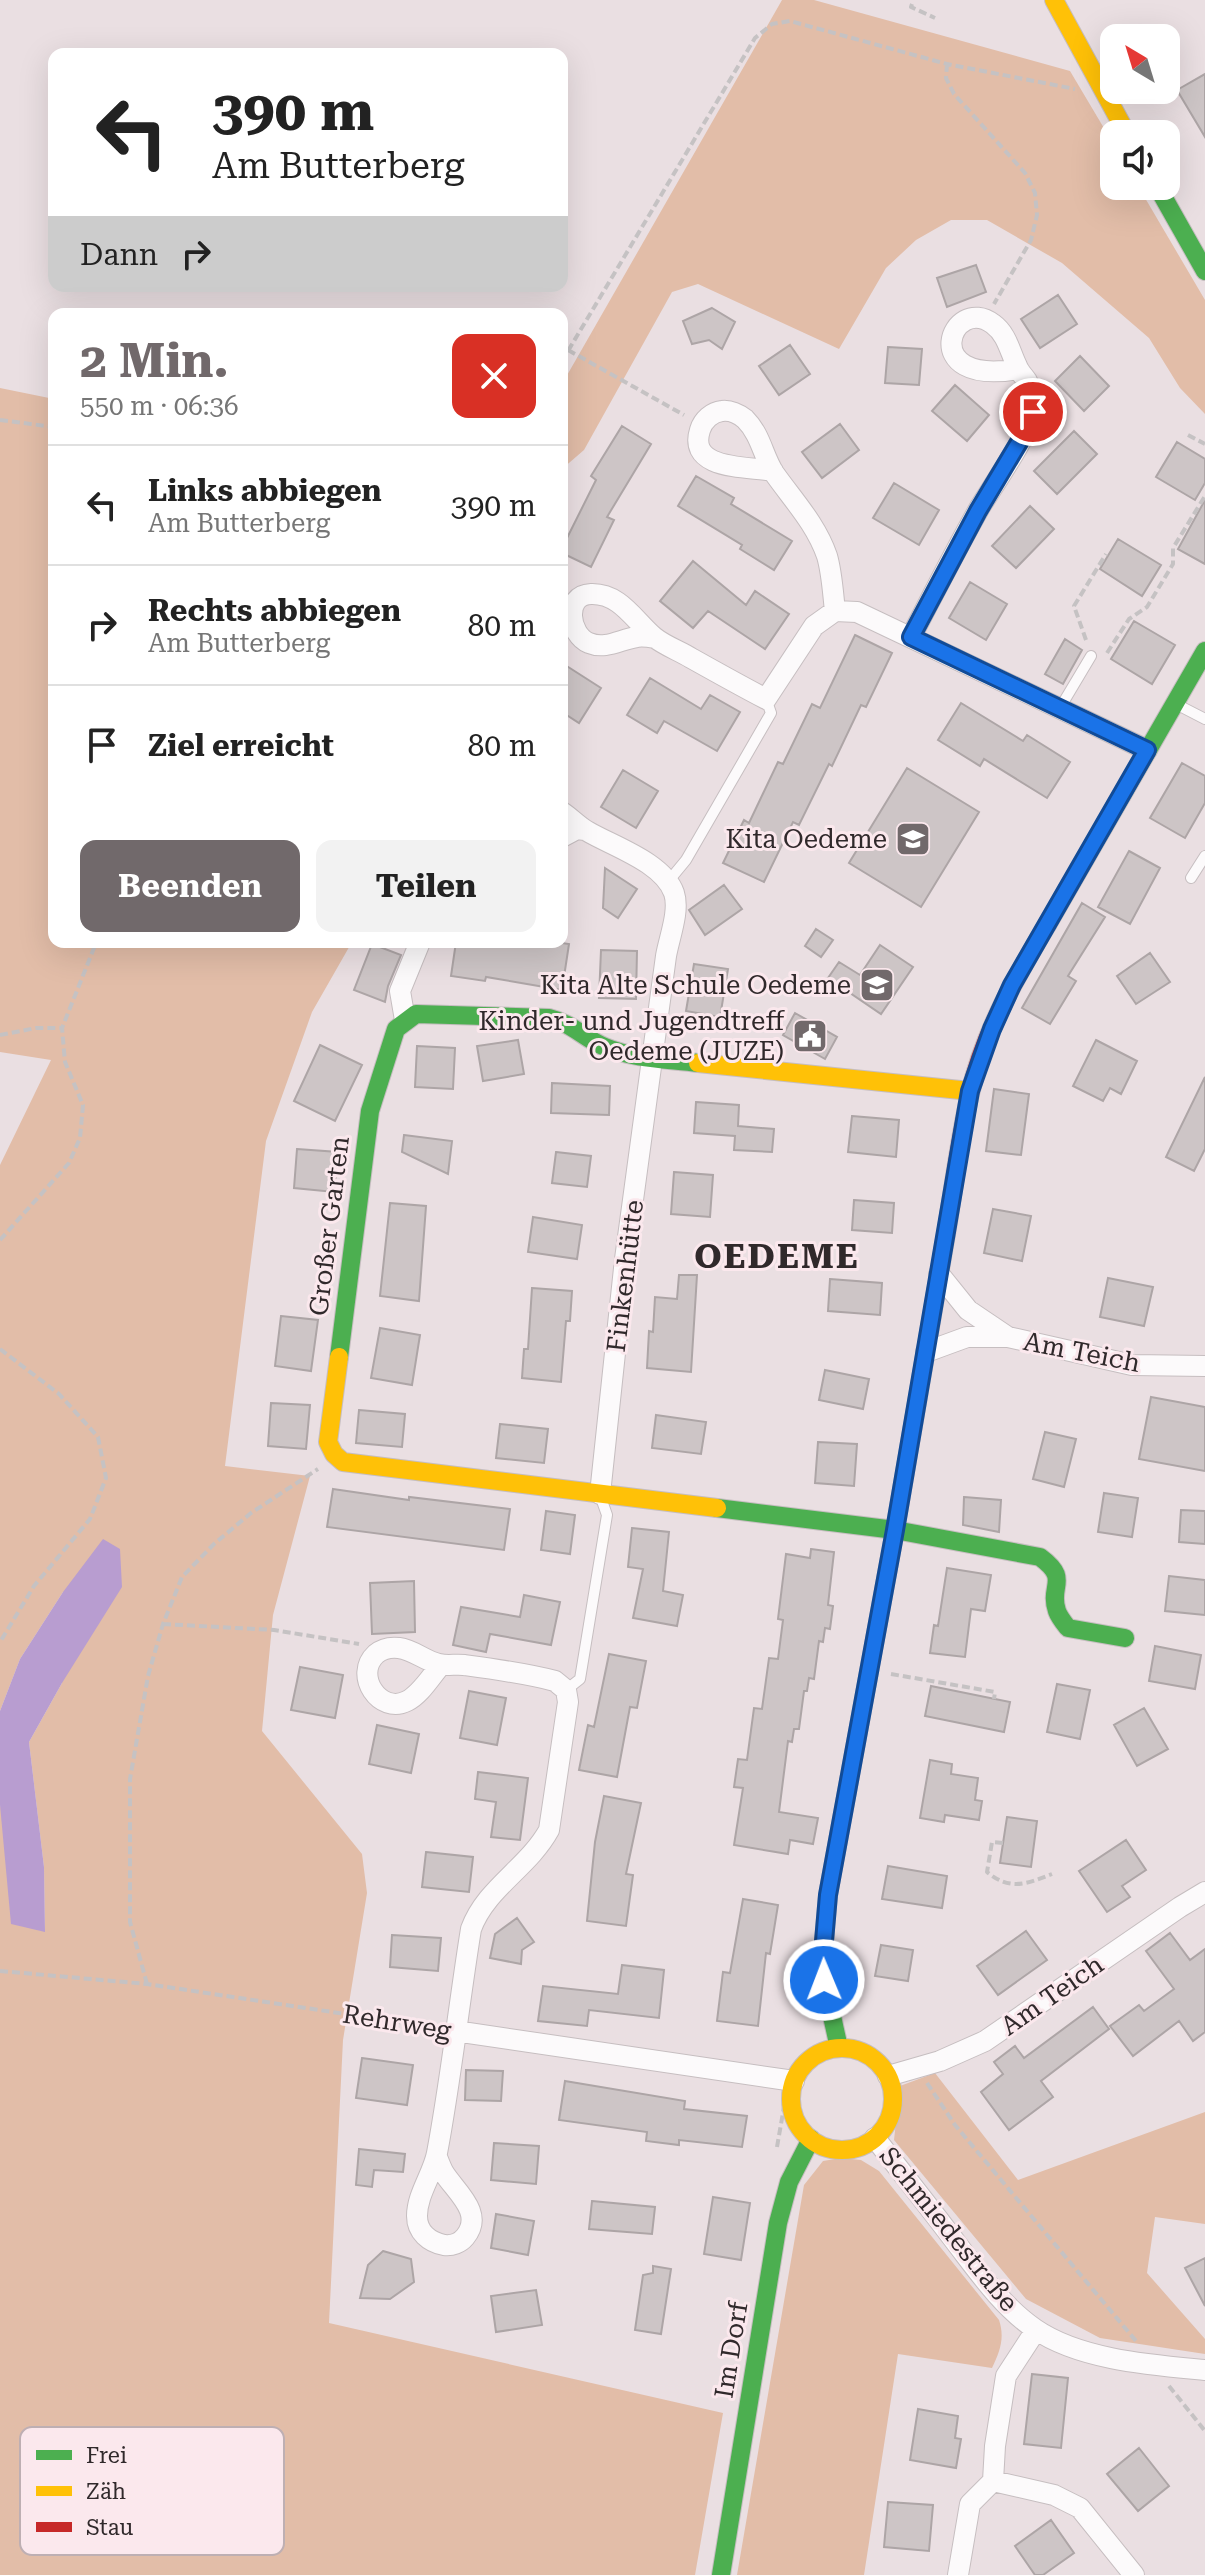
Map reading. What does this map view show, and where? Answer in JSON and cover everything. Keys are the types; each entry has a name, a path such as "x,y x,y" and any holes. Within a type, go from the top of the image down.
{"street":[{"path":"1054,0 1100,86"},
{"path":"1165,200 1205,271"},
{"path":"911,637 978,511 1027,429 1033,412 1034,399 1028,383 1018,369 1005,337 995,325 985,319 973,318 962,322 954,331 952,351 960,363 972,370 998,372 1018,369"},
{"path":"773,471 709,460 700,450 698,438 701,426 708,417 719,411 732,411 744,418 765,449 773,471 816,531 828,558 835,611"},
{"path":"655,638 766,699 814,626 835,611 857,612 1147,750"},
{"path":"839,2048 824,1980 828,1895 895,1530 970,1091 1012,985 1205,651"},
{"path":"568,817 585,830 628,850 658,872 667,883"},
{"path":"568,834 577,829 585,830"},
{"name":"Finkenhütte","path":"600,1494 625,1259 675,907 674,893 667,883"},
{"path":"418,948 400,991 405,1020 416,1014 549,1018 566,1022 600,1045 626,1055 970,1091"},
{"name":"Großer Garten","path":"334,1454 328,1442 370,1111 396,1029 405,1020"},
{"name":"Am Teich","path":"939,1274 968,1310 1008,1337"},
{"name":"Am Teich","path":"926,1352 967,1337 1008,1337 1132,1365 1205,1366"},
{"path":"334,1454 343,1462 895,1530 1040,1557 1052,1565 1059,1582 1057,1609 1068,1628 1125,1638"},
{"path":"437,2157 471,1929 487,1900 541,1845 549,1830 568,1702 566,1690 555,1681 460,1664 441,1665 401,1648 388,1648 376,1654 369,1664 367,1676 370,1689 379,1699 393,1704 407,1702 441,1665"},
{"name":"Am Teich","path":"888,2076 940,2061 985,2041 1205,1892"},
{"name":"Rehrweg","path":"455,2031 794,2081"},
{"path":"839,2048 858,2051 875,2060 888,2076 893,2092 892,2109 886,2125 875,2138 860,2147 843,2150 826,2147 811,2139 796,2123 791,2102 794,2081 811,2058 824,2051 839,2048"},
{"name":"Schmiedestraße","path":"875,2138 993,2289 1036,2330 1067,2345 1100,2355 1205,2370"},
{"name":"Im Dorf","path":"721,2575 778,2223 789,2182 811,2139"},
{"path":"958,2575 970,2504 993,2481 1006,2376 1036,2330"},
{"path":"993,2481 1054,2495 1080,2508 1134,2575"}],"lane":[{"path":"1060,708 1091,656"},
{"path":"667,883 686,860 771,713 766,699"},
{"path":"1174,703 1205,719"},
{"path":"1191,878 1205,856"},
{"path":"566,1690 580,1679 607,1515 600,1494"}],"path":[{"path":"912,4 911,7 935,18"},
{"path":"701,426 568,350 755,38 772,24 790,21 947,64 1100,94"},
{"path":"947,64 946,78 954,94 1025,173 1035,193 1037,215 1031,240 985,319"},
{"path":"0,420 48,426"},
{"path":"1188,435 1205,444"},
{"path":"1106,554 1074,606 1091,656 1106,654 1129,619 1147,607 1173,564 1173,548 1205,496"},
{"path":"1198,507 1205,511"},
{"path":"0,1240 69,1163 80,1138 83,1105 65,1062 62,1028 96,948"},
{"path":"0,1035 36,1028 62,1028"},
{"path":"0,1349 59,1394 98,1437 106,1478 90,1519 34,1586 0,1642"},
{"path":"147,1984 130,1922 130,1779 148,1676 163,1624 182,1577 214,1544 251,1513 323,1466 334,1454"},
{"path":"163,1624 274,1630 358,1644 376,1654"},
{"path":"869,1670 958,1688 995,1692 994,1699"},
{"path":"1003,1843 992,1842 989,1849 987,1872 999,1882 1025,1885 1052,1874"},
{"name":"Rehrweg","path":"0,1971 147,1984 455,2031"},
{"path":"917,2067 955,2125 1157,2365 1168,2385 1205,2431"},
{"path":"775,2153 785,2099 794,2081"}],"shaded area":[{"path":"782,0 814,0 1070,71 1100,121 1100,200 1146,200 1205,300 1205,414 1180,388 1149,338 1062,263 987,220 951,220 916,240 886,268 839,349 698,284 672,292 584,450 568,464 568,374"},
{"path":"0,388 48,398 48,948 349,948 312,1012 266,1141 225,1466 310,1476 273,1615 262,1731 362,1854 367,1893 343,2040 329,2323 723,2413 695,2575 0,2575 0,1805 45,1931 44,1867 29,1742 62,1683 63,1592 20,1659 0,1711 0,1165 51,1060 0,1052"},
{"path":"103,1539 120,1549 122,1587 29,1742 44,1867 45,1932 11,1924 0,1805 0,1711 20,1659 63,1592"},
{"path":"935,2073 1018,2180 1205,2112 1205,2224 1155,2217 1147,2273 1205,2339 1205,2354 1100,2338 1026,2299 894,2140 900,2086"},
{"path":"841,2158 861,2160 879,2171 999,2320 1001,2344 992,2368 898,2354 864,2575 737,2575 804,2185 823,2161"}],"building":[{"path":"1205,74 1205,137 1180,95 1180,88"},
{"path":"976,265 986,292 947,307 937,278"},
{"path":"1058,295 1077,324 1040,348 1021,319"},
{"path":"712,308 735,322 722,349 709,340 692,344 683,321"},
{"path":"790,345 810,374 779,395 759,366"},
{"path":"888,347 922,349 919,385 885,383"},
{"path":"1080,356 1109,386 1084,411 1055,381"},
{"path":"955,385 989,415 967,441 932,411"},
{"path":"840,424 859,450 822,478 802,452"},
{"path":"622,426 651,444 607,517 614,520 591,567 568,556 568,536 596,480 591,476"},
{"path":"1074,431 1097,454 1057,494 1034,471"},
{"path":"1177,442 1205,459 1205,483 1195,500 1156,477"},
{"path":"696,476 734,498 731,504 792,541 774,570 740,549 742,545 678,506"},
{"path":"894,483 939,510 919,545 873,518"},
{"path":"1205,500 1205,564 1178,549"},
{"path":"1030,506 1054,529 1016,568 992,546"},
{"path":"1118,539 1161,565 1142,596 1100,569"},
{"path":"693,561 746,605 755,591 789,614 765,649 708,611 693,628 660,601"},
{"path":"970,582 1007,604 986,640 949,618"},
{"path":"1134,621 1175,645 1152,684 1111,659"},
{"path":"855,635 892,653 866,707 861,705 799,825 793,822 764,882 723,863 744,820 749,823 778,762 783,764 812,704 820,708"},
{"path":"1065,639 1082,650 1063,684 1045,674"},
{"path":"568,667 601,688 579,723 568,716"},
{"path":"650,678 701,709 710,695 740,712 717,751 664,721 657,733 627,715"},
{"path":"961,703 1023,741 1027,735 1070,762 1047,798 984,759 980,766 938,740"},
{"path":"1182,763 1205,776 1205,803 1185,838 1150,818"},
{"path":"907,768 979,812 921,907 849,863"},
{"path":"623,770 658,791 636,828 601,807"},
{"path":"1129,851 1160,868 1130,924 1098,907"},
{"path":"605,868 637,889 618,918 603,908"},
{"path":"724,885 742,909 705,935 689,910"},
{"path":"1082,903 1105,917 1068,976 1076,981 1050,1024 1022,1008"},
{"path":"816,929 833,940 821,957 805,946"},
{"path":"569,944 562,990 486,977 485,981 451,976 455,948 568,948"},
{"path":"880,945 913,967 881,1014 828,978 839,962 860,975"},
{"path":"370,948 383,948 401,955 385,1002 354,990"},
{"path":"601,950 637,951 636,999 599,998"},
{"path":"1150,953 1170,982 1136,1004 1117,976"},
{"path":"694,964 728,969 720,1017 686,1011"},
{"name":"Kinder- und Jugendtreff Oedeme (JUZE)","path":"795,1013 837,1037 825,1059 783,1035"},
{"path":"518,1040 524,1074 483,1081 477,1046"},
{"path":"1096,1040 1137,1061 1121,1094 1110,1088 1103,1101 1073,1086"},
{"path":"320,1045 362,1065 335,1121 294,1101"},
{"path":"417,1046 455,1048 453,1089 415,1087"},
{"path":"1205,1077 1205,1149 1194,1171 1166,1157"},
{"path":"552,1083 610,1086 609,1115 551,1113"},
{"path":"994,1089 1029,1094 1021,1155 986,1151"},
{"path":"696,1102 739,1105 738,1126 774,1129 772,1152 734,1150 735,1136 694,1133"},
{"path":"852,1116 899,1120 896,1157 848,1152"},
{"path":"404,1135 452,1141 448,1174 402,1152"},
{"path":"297,1149 338,1152 334,1192 294,1188"},
{"path":"556,1152 591,1156 587,1187 552,1183"},
{"path":"674,1172 713,1175 710,1217 671,1214"},
{"path":"854,1200 894,1203 892,1233 852,1230"},
{"path":"390,1203 426,1206 419,1301 380,1296"},
{"path":"993,1209 1031,1216 1022,1261 984,1253"},
{"path":"533,1217 582,1225 577,1259 528,1252"},
{"path":"679,1275 697,1275 691,1372 647,1368 655,1297 677,1299"},
{"path":"1108,1278 1153,1287 1144,1326 1100,1317"},
{"path":"830,1279 882,1283 880,1315 828,1311"},
{"path":"532,1288 572,1291 561,1382 522,1378 524,1349 528,1349"},
{"path":"281,1316 318,1320 311,1371 275,1366"},
{"path":"380,1328 420,1335 412,1385 371,1378"},
{"path":"825,1370 869,1379 863,1409 819,1400"},
{"path":"1151,1397 1205,1407 1205,1471 1139,1459"},
{"path":"271,1403 310,1405 306,1449 268,1446"},
{"path":"359,1410 405,1414 402,1447 356,1443"},
{"path":"656,1415 706,1422 701,1454 652,1448"},
{"path":"500,1424 548,1429 544,1463 496,1458"},
{"path":"1045,1432 1076,1439 1064,1487 1033,1479"},
{"path":"818,1442 857,1444 854,1486 815,1483"},
{"path":"333,1489 510,1509 504,1550 327,1527"},
{"path":"1104,1493 1138,1498 1132,1537 1098,1532"},
{"path":"964,1497 1001,1500 999,1532 963,1525"},
{"path":"1181,1510 1205,1511 1205,1544 1179,1542"},
{"path":"546,1511 575,1515 570,1554 541,1550"},
{"path":"632,1528 669,1532 663,1591 683,1595 677,1626 633,1618 643,1569 628,1567"},
{"path":"811,1549 834,1552 828,1605 833,1606 830,1629 825,1628 823,1642 819,1641 814,1679 809,1678 807,1691 804,1691 799,1729 794,1729 792,1742 788,1741 779,1812 818,1818 813,1844 790,1840 788,1854 734,1845 743,1788 734,1787 738,1759 747,1760 754,1708 762,1709 769,1658 778,1659 783,1620 778,1619 786,1554 810,1558"},
{"path":"947,1568 991,1575 985,1611 971,1609 965,1657 930,1653 934,1625 938,1626"},
{"path":"1169,1576 1205,1580 1205,1615 1165,1611"},
{"path":"414,1581 415,1632 372,1634 370,1583"},
{"path":"524,1595 560,1602 551,1645 490,1634 486,1652 453,1645 461,1607 520,1617"},
{"path":"1155,1646 1201,1655 1195,1689 1149,1681"},
{"path":"609,1654 646,1661 637,1708 630,1707 617,1777 579,1770 588,1725 594,1727"},
{"path":"300,1667 343,1675 335,1718 291,1710"},
{"path":"1057,1684 1090,1690 1080,1739 1047,1732"},
{"path":"931,1686 1010,1702 1004,1732 925,1716"},
{"path":"469,1691 506,1698 497,1745 460,1738"},
{"path":"1144,1708 1168,1749 1137,1766 1114,1725"},
{"path":"377,1725 419,1734 411,1773 369,1764"},
{"path":"930,1760 952,1764 951,1774 978,1778 975,1800 982,1801 979,1820 945,1815 944,1822 920,1818"},
{"path":"478,1772 528,1778 520,1840 491,1837 496,1802 475,1799"},
{"path":"604,1796 641,1803 626,1874 633,1875 626,1926 587,1921 595,1842"},
{"path":"1007,1817 1037,1821 1031,1867 1000,1863"},
{"path":"1126,1840 1146,1870 1122,1886 1130,1897 1107,1912 1079,1871"},
{"path":"426,1852 473,1857 469,1892 422,1887"},
{"path":"888,1866 947,1876 942,1908 882,1899"},
{"path":"743,1899 778,1905 770,1954 766,1953 758,2026 717,2021 723,1972 730,1973"},
{"path":"517,1918 534,1942 522,1950 521,1964 490,1958 495,1934"},
{"path":"1026,1931 1047,1960 998,1995 977,1966"},
{"path":"1170,1933 1190,1960 1205,1949 1205,2032 1193,2041 1179,2021 1133,2056 1110,2026 1139,2005 1144,2011 1174,1989 1146,1951"},
{"path":"392,1935 441,1938 438,1971 390,1967"},
{"path":"881,1945 913,1950 908,1981 875,1976"},
{"path":"622,1965 664,1970 659,2018 589,2010 587,2026 538,2021 543,1986 618,1994"},
{"path":"1093,2007 1109,2029 1041,2081 1053,2097 1009,2130 981,2092 1003,2074 994,2062 1015,2046 1024,2058"},
{"path":"362,2058 413,2065 407,2105 356,2098"},
{"path":"466,2070 503,2071 501,2101 465,2100"},
{"path":"565,2081 685,2101 684,2109 747,2116 742,2147 679,2140 679,2145 646,2141 647,2132 559,2120"},
{"path":"494,2143 539,2146 536,2184 491,2180"},
{"path":"359,2149 405,2154 403,2172 374,2170 372,2187 356,2185"},
{"path":"713,2197 750,2203 741,2260 704,2254"},
{"path":"592,2201 655,2207 652,2234 589,2229"},
{"path":"496,2214 534,2221 528,2255 491,2248"},
{"path":"383,2251 411,2259 414,2282 390,2299 360,2298 368,2265"},
{"path":"1205,2258 1205,2306 1185,2268"},
{"path":"653,2266 671,2269 661,2334 635,2330 643,2275 653,2273"},
{"path":"536,2290 542,2325 496,2332 491,2296"},
{"path":"1032,2374 1068,2378 1061,2448 1024,2444"},
{"path":"918,2409 958,2416 955,2438 961,2439 956,2468 910,2460"},
{"path":"1139,2448 1169,2486 1138,2511 1107,2474"},
{"path":"888,2502 933,2505 929,2551 884,2547"},
{"path":"1051,2520 1074,2553 1043,2575 1035,2575 1015,2546"}],"traffic: fast":[{"path":"1165,200 1205,271"},
{"path":"1047,925 1205,651"},
{"path":"339,1357 370,1111 396,1029 416,1014 549,1018 616,1051 698,1063"},
{"path":"839,2048 824,1980 828,1895 946,1234"},
{"path":"717,1508 895,1530 1040,1557 1057,1577 1055,1602 1060,1618 1068,1628 1125,1638"},
{"path":"721,2575 778,2223 789,2182 811,2139"}],"traffic: slow":[{"path":"1054,0 1119,120"},
{"path":"698,1063 970,1091"},
{"path":"339,1357 328,1442 343,1462 717,1508"},
{"path":"842,2048 861,2052 878,2063 889,2080 893,2099 889,2118 878,2135 861,2146 842,2150 823,2146 806,2135 795,2118 791,2099 795,2080 806,2063 823,2052 842,2048"}],"traffic: jam":[{"path":"946,1234 970,1094 983,1050 1002,1006 1047,925"}],"place":[{"name":"Kita Oedeme","path":"913,839"},
{"name":"Kita Alte Schule Oedeme","path":"877,985"},
{"name":"Kinder- und Jugendtreff Oedeme (JUZE)","path":"810,1036"}],"district":[{"name":"OEDEME","path":"777,1256"}],"route":[{"path":"824,1980 828,1895 895,1530 970,1091 1012,985 1147,750 911,637 978,511 1027,429 1033,412"}]}
